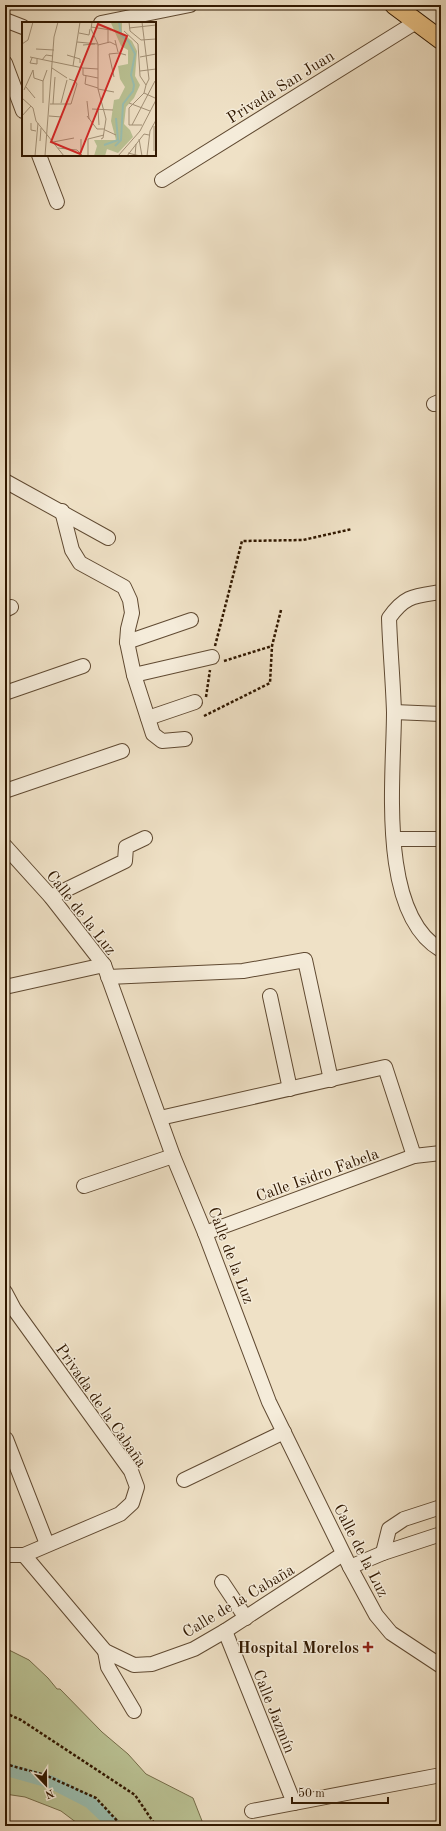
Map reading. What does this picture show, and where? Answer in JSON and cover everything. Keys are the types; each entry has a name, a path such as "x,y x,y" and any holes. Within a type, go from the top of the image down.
{"main road":[{"path":"394,5 441,40"}],"street":[{"path":"106,22 190,5"},
{"path":"5,20 22,27"},
{"name":"Privada San Juan","path":"162,180 416,22"},
{"path":"5,63 22,108"},
{"path":"39,156 57,202"},
{"path":"5,481 62,511 108,538"},
{"path":"62,511 72,550 80,563 124,587 130,600 132,613 128,629 127,642 134,675 153,734 157,739 162,741 185,739"},
{"path":"441,592 410,597 398,605 389,618 394,712 391,796 395,857 409,912 422,934 441,950"},
{"path":"127,642 191,620"},
{"path":"134,675 211,661"},
{"path":"5,693 83,666"},
{"path":"148,718 202,704"},
{"path":"394,712 441,714"},
{"path":"5,790 122,751"},
{"path":"51,897 125,861 126,847 145,838"},
{"path":"394,839 441,840"},
{"name":"Calle de la Luz","path":"5,846 51,897 106,971 173,1156 205,1233 270,1402 343,1554 376,1615 391,1633 441,1666"},
{"path":"5,987 106,971 243,971 304,960 331,1080"},
{"path":"270,996 290,1089"},
{"path":"160,1118 385,1067 414,1156"},
{"name":"Calle Isidro Fabela","path":"205,1233 414,1156 441,1153"},
{"path":"84,1186 173,1156"},
{"name":"Privada de la Cabaña","path":"5,1292 14,1309 131,1472 137,1487 132,1503 120,1514 24,1555 5,1555"},
{"path":"184,1480 284,1432"},
{"path":"6,1439 47,1544"},
{"path":"383,1553 390,1529 404,1519 441,1507"},
{"path":"350,1567 383,1553 441,1534"},
{"name":"Calle de la Cabaña","path":"24,1555 104,1651 134,1665 152,1664 194,1649 246,1618 343,1554"},
{"path":"222,1582 246,1618"},
{"name":"Calle Jazmín","path":"225,1631 294,1803"},
{"path":"104,1651 108,1667 134,1711"},
{"path":"252,1811 441,1775"}],"path":[{"path":"282,610 272,646 270,684 204,716 202,704 211,661 242,541 303,540 352,529"},
{"path":"211,661 272,646"},
{"path":"5,1713 21,1720 135,1794 156,1826"},
{"path":"5,1764 45,1775 96,1798 122,1826"}],"green space":[{"path":"5,1648 29,1660 102,1732 128,1754 146,1774 193,1798 204,1826 81,1826 61,1811 25,1797 5,1794"}],"waterway":[{"path":"5,1769 51,1782 90,1802 115,1826"}],"place":[{"name":"Hospital Morelos","path":"368,1647"}]}
